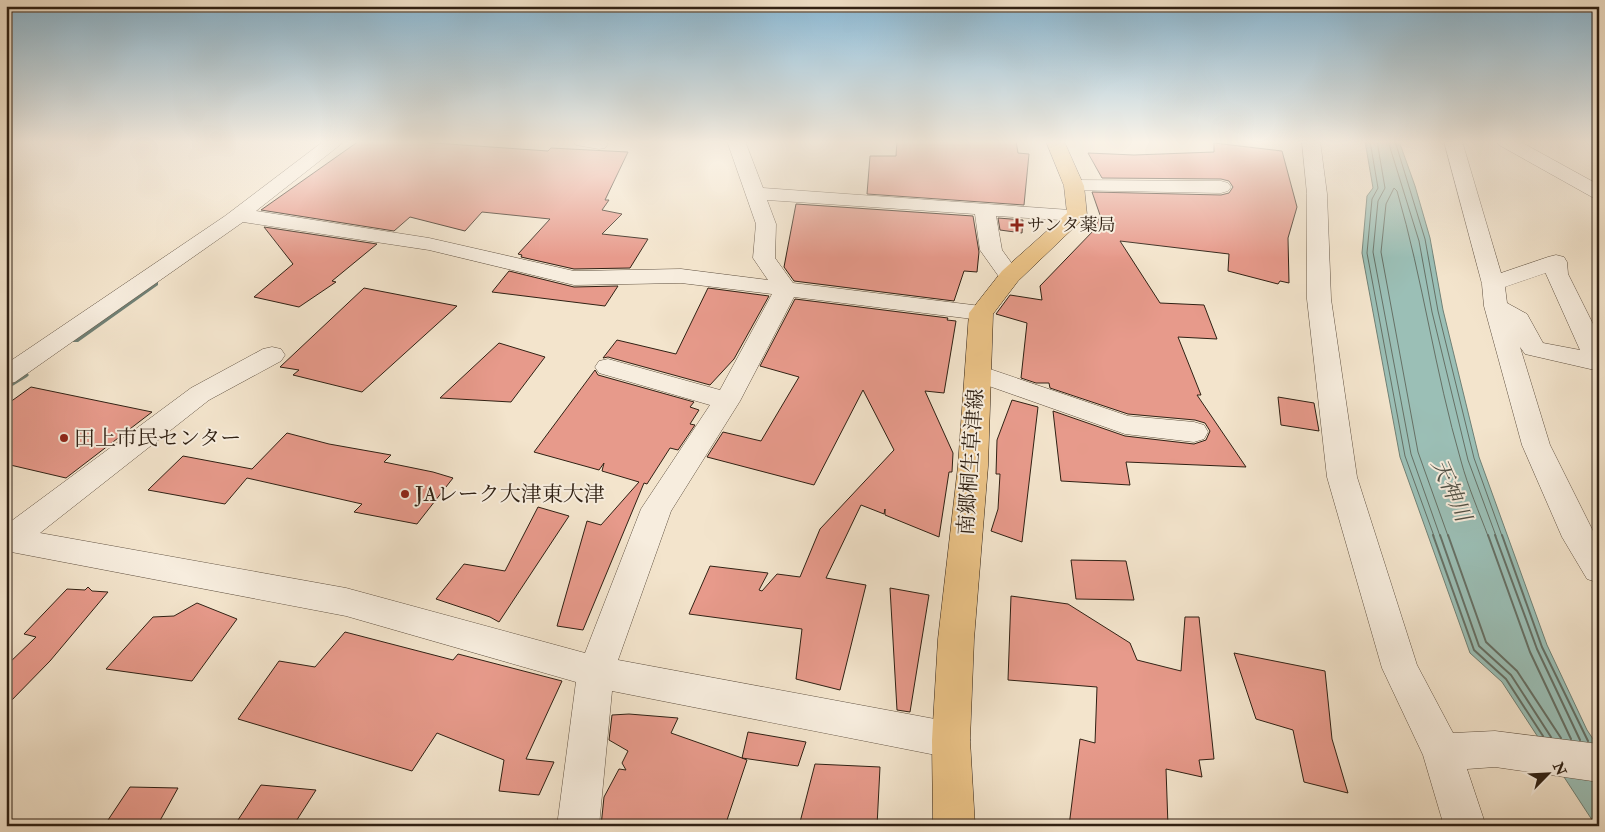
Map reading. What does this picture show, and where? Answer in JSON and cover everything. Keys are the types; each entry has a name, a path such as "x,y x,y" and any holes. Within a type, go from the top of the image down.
{"main road":[{"path":"981,313 1010,276 1077,215 1074,186 1071,180"},
{"name":"南郷桐生草津線","path":"954,826 951,740 956,639 973,466 981,313"}],"street":[{"path":"6,376 239,215 286,180"},
{"path":"750,180 766,224 764,258 786,289"},
{"path":"1315,180 1320,299 1342,477 1400,668 1442,752 1465,826"},
{"path":"1463,180 1536,446 1578,537 1599,570"},
{"path":"1575,180 1599,193"},
{"path":"1074,186 1220,187"},
{"path":"755,193 1077,215"},
{"path":"985,209 991,250 1010,276"},
{"path":"239,215 429,244 574,278 681,276 981,313"},
{"path":"1494,295 1556,262 1557,274 1599,362"},
{"path":"578,826 596,672 656,509 727,401 786,289"},
{"path":"1494,295 1518,319 1534,349 1599,362"},
{"path":"8,539 200,394 272,355"},
{"path":"608,367 727,401"},
{"path":"978,373 1125,424 1194,432"},
{"path":"8,539 346,602 596,672 951,740"},
{"path":"1442,752 1495,749 1599,763"}],"water":[{"name":"天神川","path":"1372,180 1413,180 1415,186 1430,238 1443,310 1479,457 1547,645 1587,730 1599,748 1599,826 1596,826 1502,682 1470,653 1400,457 1362,253 1367,196 1373,188"}],"building":[{"path":"304,180 615,180 605,200 609,200 602,210 622,214 602,234 648,239 630,268 574,269 521,257 522,255 518,254 550,219 482,212 465,231 410,217 394,231 261,210"},
{"path":"868,180 1026,180 1024,205 867,194"},
{"path":"1224,180 1290,180 1297,207 1288,238 1289,283 1280,281 1278,284 1228,271 1229,254 1120,241 1160,303 1204,305 1217,339 1178,337 1201,395 1197,395 1246,467 1126,462 1130,485 1061,481 1053,411 1125,436 1194,444 1206,440 1210,431 1205,423 1195,420 1128,414 1050,388 1049,383 1036,383 1021,378 1027,323 996,314 1010,295 1042,300 1040,286 1095,229 1100,215 1092,192 1221,195 1229,193 1233,187 1229,181"},
{"path":"796,204 973,216 979,252 977,272 964,271 954,301 794,281 784,267"},
{"path":"998,218 1023,220 1022,233 1000,230"},
{"path":"264,227 377,244 332,281 336,282 299,307 254,297 293,264"},
{"path":"509,271 574,287 618,286 605,306 492,292"},
{"path":"364,288 457,306 362,392 293,375 299,370 280,367"},
{"path":"708,288 769,296 734,359 710,385 608,357 603,358 617,340 676,354"},
{"path":"795,299 948,318 947,320 956,321 944,393 925,391 953,453 952,472 949,472 939,537 885,515 885,509 884,514 861,505 826,578 866,585 840,690 796,679 802,629 689,614 710,566 768,573 759,590 762,591 777,574 800,577 820,529 894,450 863,390 814,485 707,457 723,432 761,441 799,377 760,366"},
{"path":"499,343 545,357 511,402 440,398"},
{"path":"595,370 598,375 694,402 690,407 699,410 690,424 695,425 678,450 670,448 647,484 644,483 583,630 557,626 587,521 601,525 639,482 602,471 604,463 599,470 534,452"},
{"name":"田上市民センター","path":"31,387 152,412 66,478 6,464 6,405"},
{"path":"1278,397 1314,403 1319,431 1281,425"},
{"path":"1012,400 1038,407 1022,542 991,531 998,509 1000,474 996,474 997,440"},
{"path":"287,433 329,444 391,455 384,462 453,478 417,524 354,512 362,504 247,478 225,504 148,490 183,456 252,469"},
{"path":"538,507 569,516 499,622 490,617 436,599 464,564 505,571"},
{"path":"1071,560 1126,561 1134,600 1076,599"},
{"path":"88,587 92,591 108,592 50,661 6,706 6,666 36,637 24,634 67,589 85,590"},
{"path":"890,588 929,595 910,712 897,710"},
{"path":"1011,596 1068,604 1130,643 1137,660 1181,671 1185,617 1199,617 1214,759 1199,760 1202,777 1166,769 1168,826 1069,826 1080,739 1095,743 1097,687 1008,680"},
{"path":"197,603 237,619 192,681 106,669 153,617 174,616"},
{"path":"345,632 453,660 458,654 562,681 526,759 554,762 539,795 499,791 504,760 437,733 412,771 238,719 279,661 315,667"},
{"path":"1234,653 1325,671 1332,739 1348,793 1304,782 1293,730 1256,719"},
{"path":"629,714 678,718 671,733 747,760 725,826 601,826 604,797 619,769 626,770 622,763 628,751 609,740 612,715"},
{"path":"748,732 806,742 798,766 742,758"},
{"path":"815,764 880,767 877,826 799,826"},
{"path":"261,785 316,790 293,826 234,826"},
{"path":"130,787 178,788 157,826 104,826"}],"waterway":[{"path":"75,340 155,283"},
{"path":"6,387 24,375"}],"place":[{"name":"サンタ薬局","path":"1017,225"},
{"name":"田上市民センター","path":"64,438"},
{"name":"JAレーク大津東大津","path":"405,494"}]}
